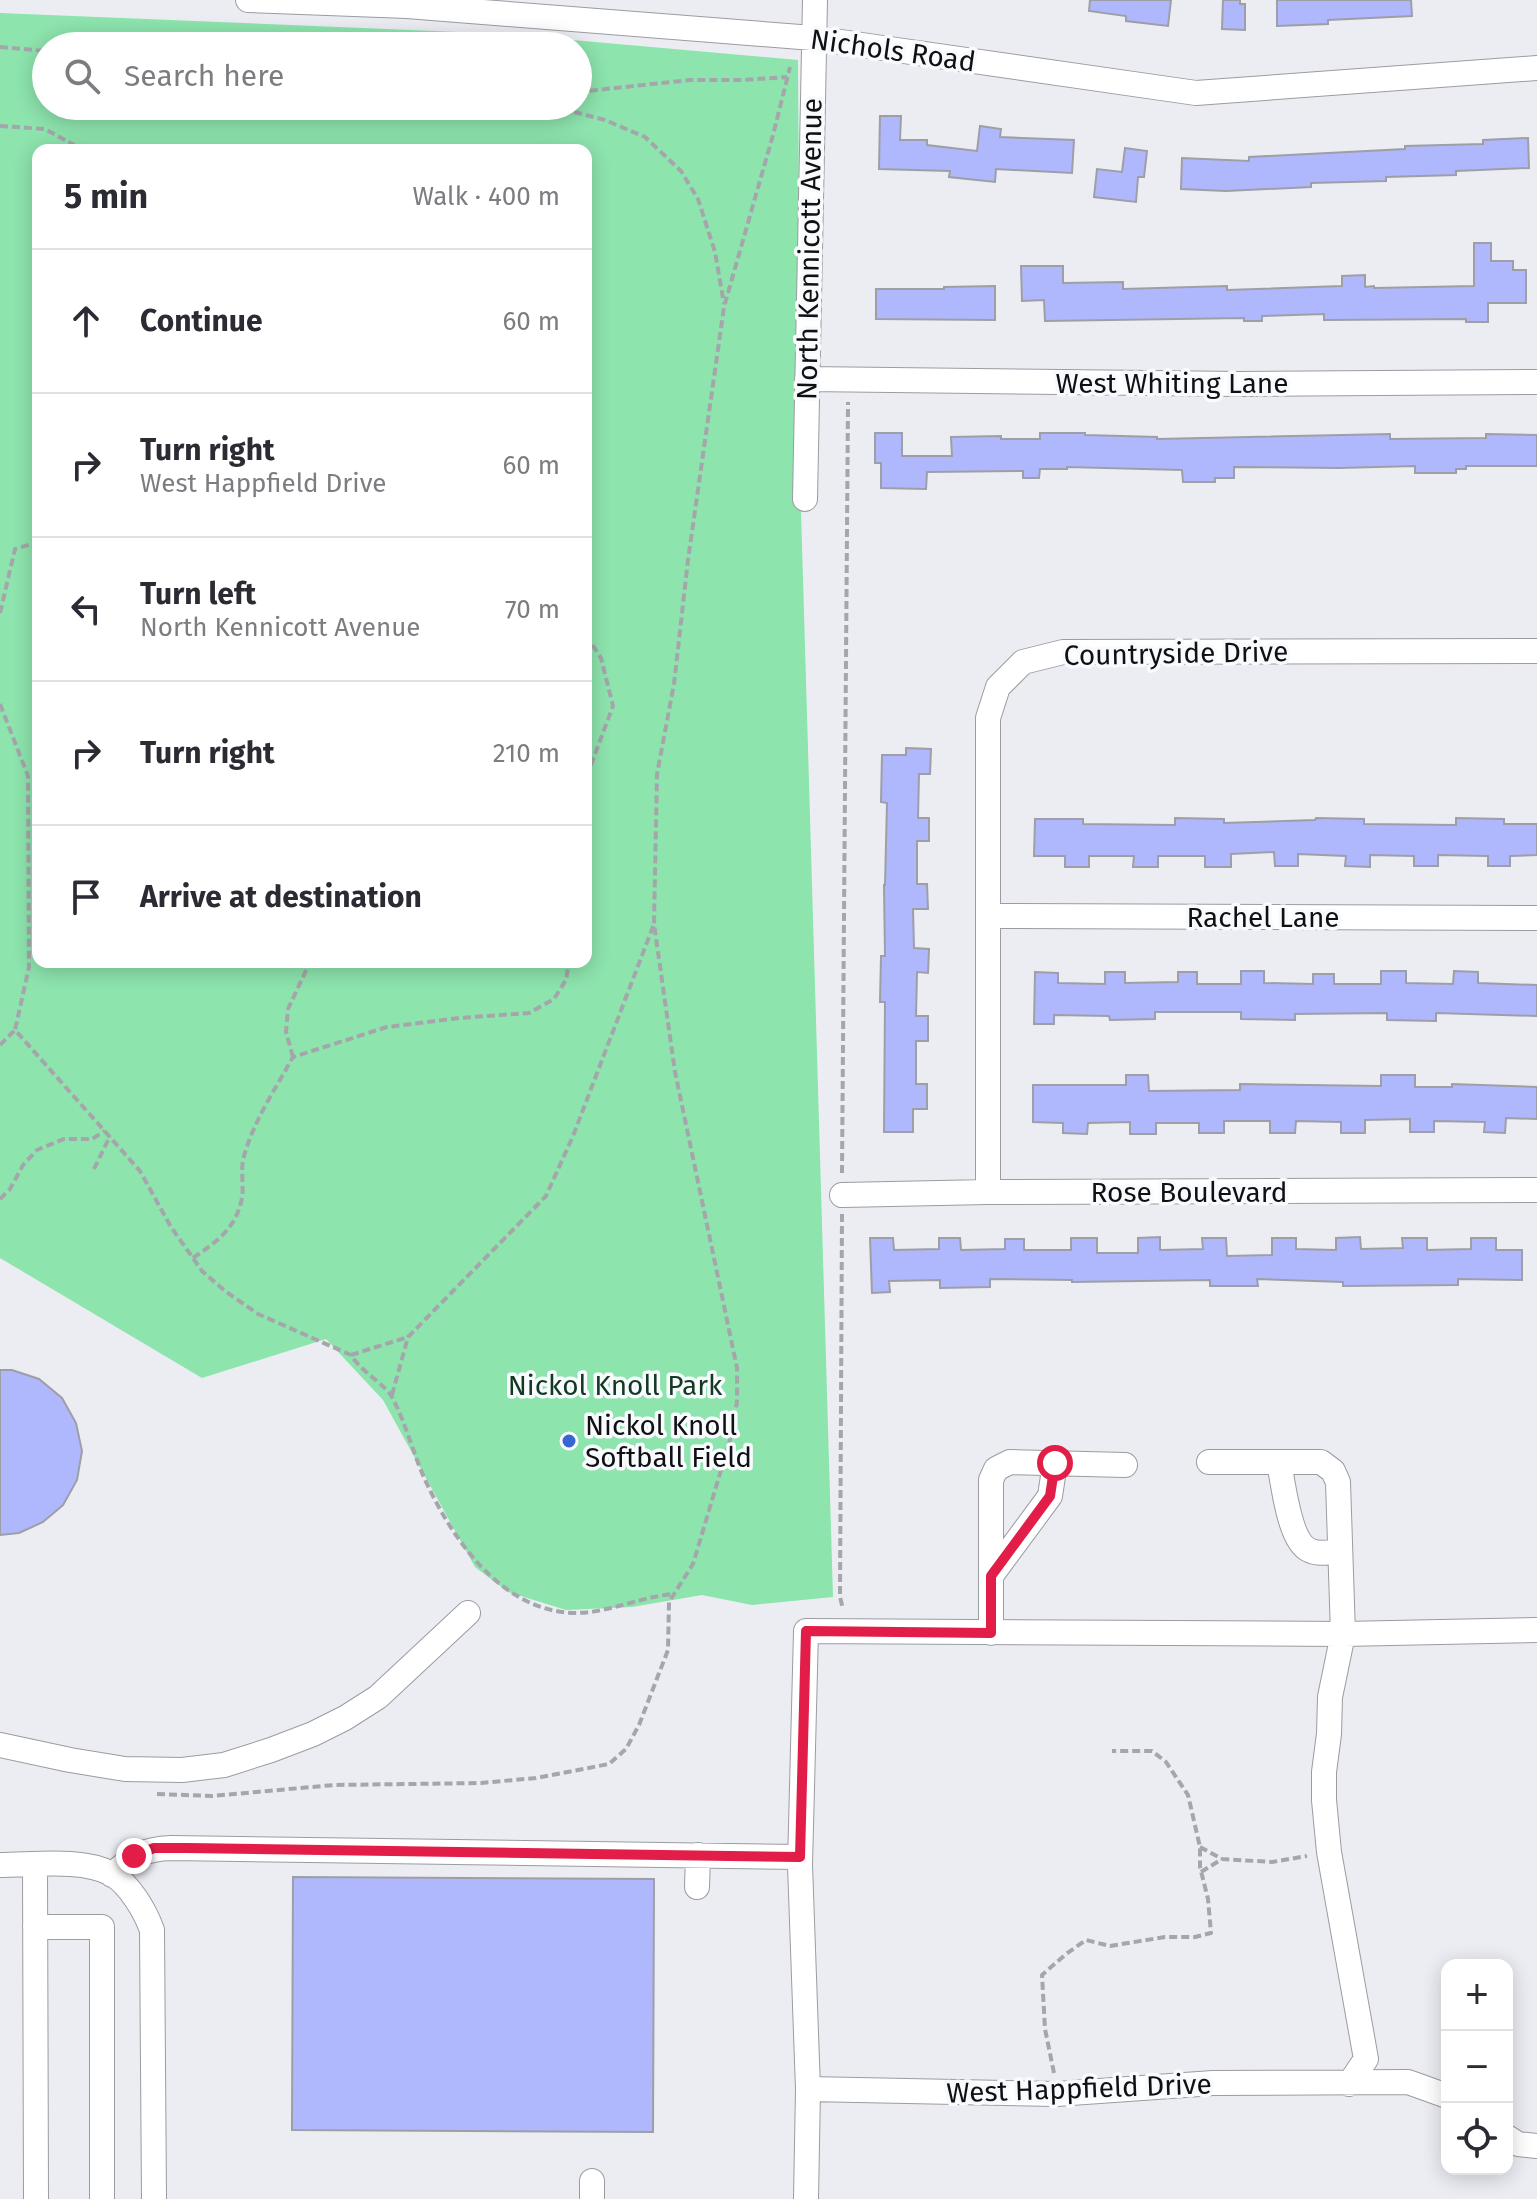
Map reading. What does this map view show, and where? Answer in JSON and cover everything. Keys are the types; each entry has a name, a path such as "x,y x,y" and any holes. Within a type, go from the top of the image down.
{"street":[{"name":"Nichols Road","path":"248,0 540,8 813,38 1196,93 1537,68"},
{"name":"North Kennicott Avenue","path":"805,499 815,0"},
{"name":"West Whiting Lane","path":"807,379 1239,384 1537,382"},
{"name":"Countryside Drive","path":"988,1192 988,718 998,687 1023,662 1063,652 1537,651"},
{"name":"Rachel Lane","path":"988,916 1537,918"},
{"name":"Rose Boulevard","path":"842,1195 1537,1190"},
{"path":"991,1633 991,1480 996,1469 1010,1462 1125,1465"},
{"path":"1209,1462 1321,1462 1333,1471 1338,1482 1343,1634 1330,1697 1324,1800 1329,1852 1366,2059 1349,2084"},
{"path":"1279,1462 1290,1517 1299,1541 1308,1550 1322,1553 1340,1551"},
{"path":"991,1576 1050,1496 1055,1463"},
{"path":"0,1745 125,1769 182,1770 224,1765 313,1734 345,1718 378,1697 468,1613"},
{"path":"806,2199 808,2089 800,1857 806,1631 1343,1634 1537,1630"},
{"path":"112,1875 134,1856 154,1848 800,1857"},
{"path":"697,1887 698,1855"},
{"path":"0,1865 81,1865 112,1875 133,1894 146,1913 152,1930 154,2199"},
{"path":"35,1865 36,2199"},
{"path":"35,1927 102,1927 102,2199"},
{"name":"West Happfield Drive","path":"808,2089 1057,2094 1213,2083 1408,2082 1441,2094"},
{"path":"1513,2141 1537,2146"}],"path":[{"path":"0,47 32,50"},
{"path":"146,1793 212,1796 334,1785 481,1783 536,1778 609,1764 626,1749 639,1725 668,1650 669,1602 693,1564 730,1440 737,1402 737,1368 675,1072 654,924 657,774 674,684 688,560 724,307 787,77 690,80 592,90"},
{"path":"592,117 645,137 681,171 698,199 711,239 724,307"},
{"path":"0,126 45,129 72,144"},
{"path":"844,1631 840,1597 848,380"},
{"path":"0,613 15,549 32,544"},
{"path":"592,644 601,658 613,706 592,762"},
{"path":"0,704 28,776 29,967 15,1030 0,1045"},
{"path":"351,1355 408,1337 546,1196 573,1136 654,924"},
{"path":"293,1057 286,1032 288,1009 307,968"},
{"path":"193,1258 222,1239 234,1220 242,1199 243,1158 255,1125 293,1057 387,1027 529,1013 554,999 566,980 568,968"},
{"path":"15,1030 140,1171 171,1227 202,1271 258,1314 351,1355 358,1367 392,1395 426,1482 455,1536 485,1569 521,1599 574,1613 604,1611 673,1594"},
{"path":"0,1199 37,1150 64,1139 92,1139 105,1131"},
{"path":"94,1169 110,1136"},
{"path":"392,1395 408,1337"},
{"path":"1054,2073 1045,2029 1042,1975 1086,1940 1110,1946 1211,1933 1200,1847 1188,1795 1166,1762 1152,1751 1112,1751"},
{"path":"1200,1847 1222,1859 1272,1862 1329,1852"},
{"path":"1201,1872 1222,1859"}],"green space":[{"name":"Nickol Knoll Park","path":"0,13 458,32 32,32 32,120 592,120 592,42 798,60 801,511 833,1597 752,1605 702,1595 632,1607 566,1610 508,1592 475,1567 383,1400 326,1339 202,1378 0,1258"}],"building":[{"path":"1090,0 1171,0 1168,26 1126,21 1126,16 1089,11"},
{"path":"1223,0 1240,0 1240,4 1245,4 1245,30 1222,29"},
{"path":"1277,0 1411,0 1412,16 1277,26"},
{"path":"880,116 901,116 900,140 927,140 927,145 977,151 980,126 1001,129 1000,137 1074,140 1072,173 996,169 995,182 949,177 950,171 879,169"},
{"path":"1528,138 1529,168 1456,171 1456,175 1386,177 1386,181 1311,183 1311,187 1226,191 1181,189 1182,158 1249,161 1249,157 1483,144 1483,140"},
{"path":"1125,148 1147,151 1144,177 1138,177 1136,202 1094,197 1097,169 1122,172"},
{"path":"1474,243 1491,243 1491,261 1513,261 1513,270 1526,270 1526,303 1488,303 1488,322 1466,322 1466,319 1324,320 1324,314 1262,316 1262,321 1244,321 1244,318 1045,321 1044,300 1022,301 1021,266 1063,266 1063,283 1123,282 1123,289 1227,286 1227,290 1342,286 1342,276 1365,275 1365,287 1374,288 1474,286"},
{"path":"995,286 995,320 876,319 876,289"},
{"path":"875,433 902,433 902,456 952,456 951,437 1040,439 1040,433 1157,439 1390,434 1390,439 1537,435 1537,466 1466,466 1466,469 1456,469 1456,473 1415,473 1415,466 1234,467 1234,478 1215,478 1215,482 1183,482 1182,470 1067,467 1040,469 1039,478 1023,478 1023,471 927,472 926,489 881,488 881,463 875,463"},
{"path":"906,748 931,749 930,774 919,774 918,818 929,818 929,841 917,841 917,884 927,884 928,909 913,909 914,948 929,949 928,973 917,972 916,1016 928,1016 928,1041 916,1041 916,1084 927,1084 927,1109 913,1109 913,1132 884,1132 885,1002 880,1002 881,956 885,956 887,803 881,802 882,755 906,755"},
{"path":"1175,818 1224,819 1224,823 1316,818 1364,819 1364,824 1456,825 1456,818 1504,819 1504,824 1537,824 1537,855 1510,856 1510,866 1488,866 1488,856 1438,855 1438,866 1414,866 1414,856 1370,855 1370,867 1345,866 1346,856 1298,854 1298,866 1275,866 1274,852 1231,854 1231,867 1205,867 1205,856 1158,856 1158,867 1133,867 1134,856 1089,856 1089,867 1065,867 1065,856 1034,856 1035,819 1083,819 1083,824 1175,825"},
{"path":"1241,971 1264,971 1264,983 1313,984 1313,974 1334,974 1334,984 1381,984 1381,971 1406,971 1406,983 1453,984 1454,971 1478,972 1478,983 1537,985 1537,1016 1436,1013 1436,1021 1387,1020 1387,1013 1295,1014 1295,1020 1241,1019 1241,1012 1155,1012 1155,1019 1110,1020 1109,1016 1054,1015 1054,1024 1034,1024 1035,972 1058,973 1058,983 1105,984 1105,972 1125,972 1125,983 1178,982 1178,972 1197,972 1197,984 1241,984"},
{"path":"1126,1075 1148,1075 1149,1091 1240,1090 1240,1084 1381,1086 1381,1075 1415,1075 1415,1087 1452,1087 1452,1084 1537,1087 1537,1119 1506,1118 1505,1133 1484,1132 1485,1122 1434,1121 1434,1132 1410,1132 1410,1119 1365,1120 1365,1133 1341,1133 1341,1122 1296,1121 1295,1133 1270,1133 1270,1121 1224,1121 1224,1133 1199,1133 1199,1123 1156,1123 1156,1134 1130,1134 1130,1122 1088,1123 1087,1134 1063,1133 1063,1123 1033,1122 1033,1085 1126,1085"},
{"path":"1160,1237 1160,1250 1203,1249 1202,1238 1226,1238 1227,1256 1272,1255 1272,1238 1296,1238 1296,1249 1336,1250 1336,1238 1360,1237 1361,1249 1403,1248 1402,1238 1427,1238 1427,1250 1471,1249 1471,1238 1496,1238 1496,1250 1522,1250 1522,1280 1458,1279 1458,1285 1343,1286 1343,1282 1257,1279 1258,1286 1210,1286 1210,1280 1072,1282 990,1279 990,1287 940,1288 940,1280 889,1281 890,1292 872,1293 870,1238 893,1238 894,1250 939,1249 939,1238 960,1238 961,1250 1005,1249 1005,1239 1024,1239 1024,1250 1071,1250 1071,1238 1097,1238 1097,1253 1138,1253 1138,1238"},
{"path":"0,1370 12,1370 39,1379 62,1398 76,1423 82,1451 77,1480 63,1505 43,1522 19,1533 0,1535"},
{"path":"293,1877 654,1879 653,2132 292,2130"}],"place":[{"name":"Nickol Knoll Softball Field","path":"569,1441"}],"route":[{"path":"134,1856 154,1848 187,1848 800,1857 806,1631 991,1633 991,1576 1050,1496 1055,1463"}]}
